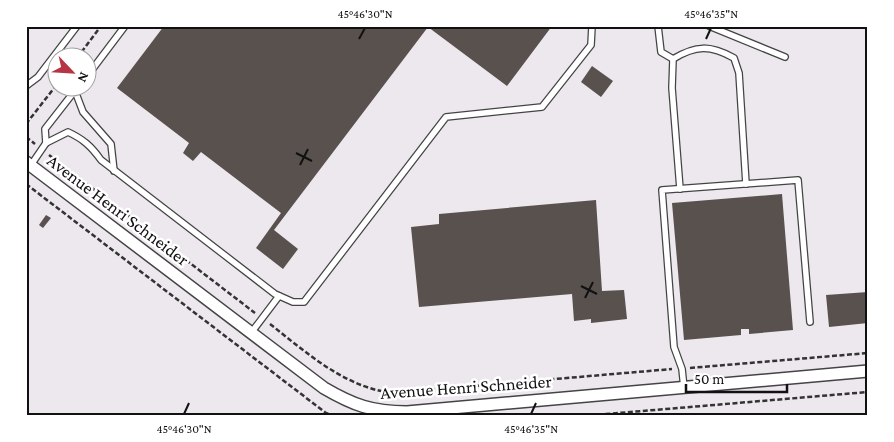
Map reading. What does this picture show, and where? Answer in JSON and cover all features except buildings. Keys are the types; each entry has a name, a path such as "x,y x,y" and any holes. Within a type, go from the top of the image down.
{"street":[{"name":"Avenue Henri Schneider","path":"29,163 324,388 358,406 383,412 407,412 868,371"}],"lane":[{"path":"26,86 38,77 77,26"},
{"path":"98,61 125,26"},
{"path":"29,163 46,143 68,132 89,144 101,160 114,171 279,296 293,302 304,302 446,117 542,107 591,45 592,26"},
{"path":"658,26 661,52 673,60"},
{"path":"709,26 785,57"},
{"path":"673,60 688,51 704,48 718,50 734,58 738,73 746,184"},
{"path":"673,60 672,88 680,189"},
{"path":"46,143 45,129 69,98"},
{"path":"79,98 83,112 111,144 114,171"},
{"path":"684,388 682,369 674,347 662,190 798,180 810,322"},
{"path":"251,333 279,296"}],"path":[{"path":"84,48 100,26"},
{"path":"26,124 48,96"},
{"path":"26,138 326,367 351,382 370,390 391,393 868,353"},
{"path":"26,184 326,413 335,416"},
{"path":"583,416 868,392"}],"shaded area":[{"path":"26,26 868,26 868,416 26,416"}]}
